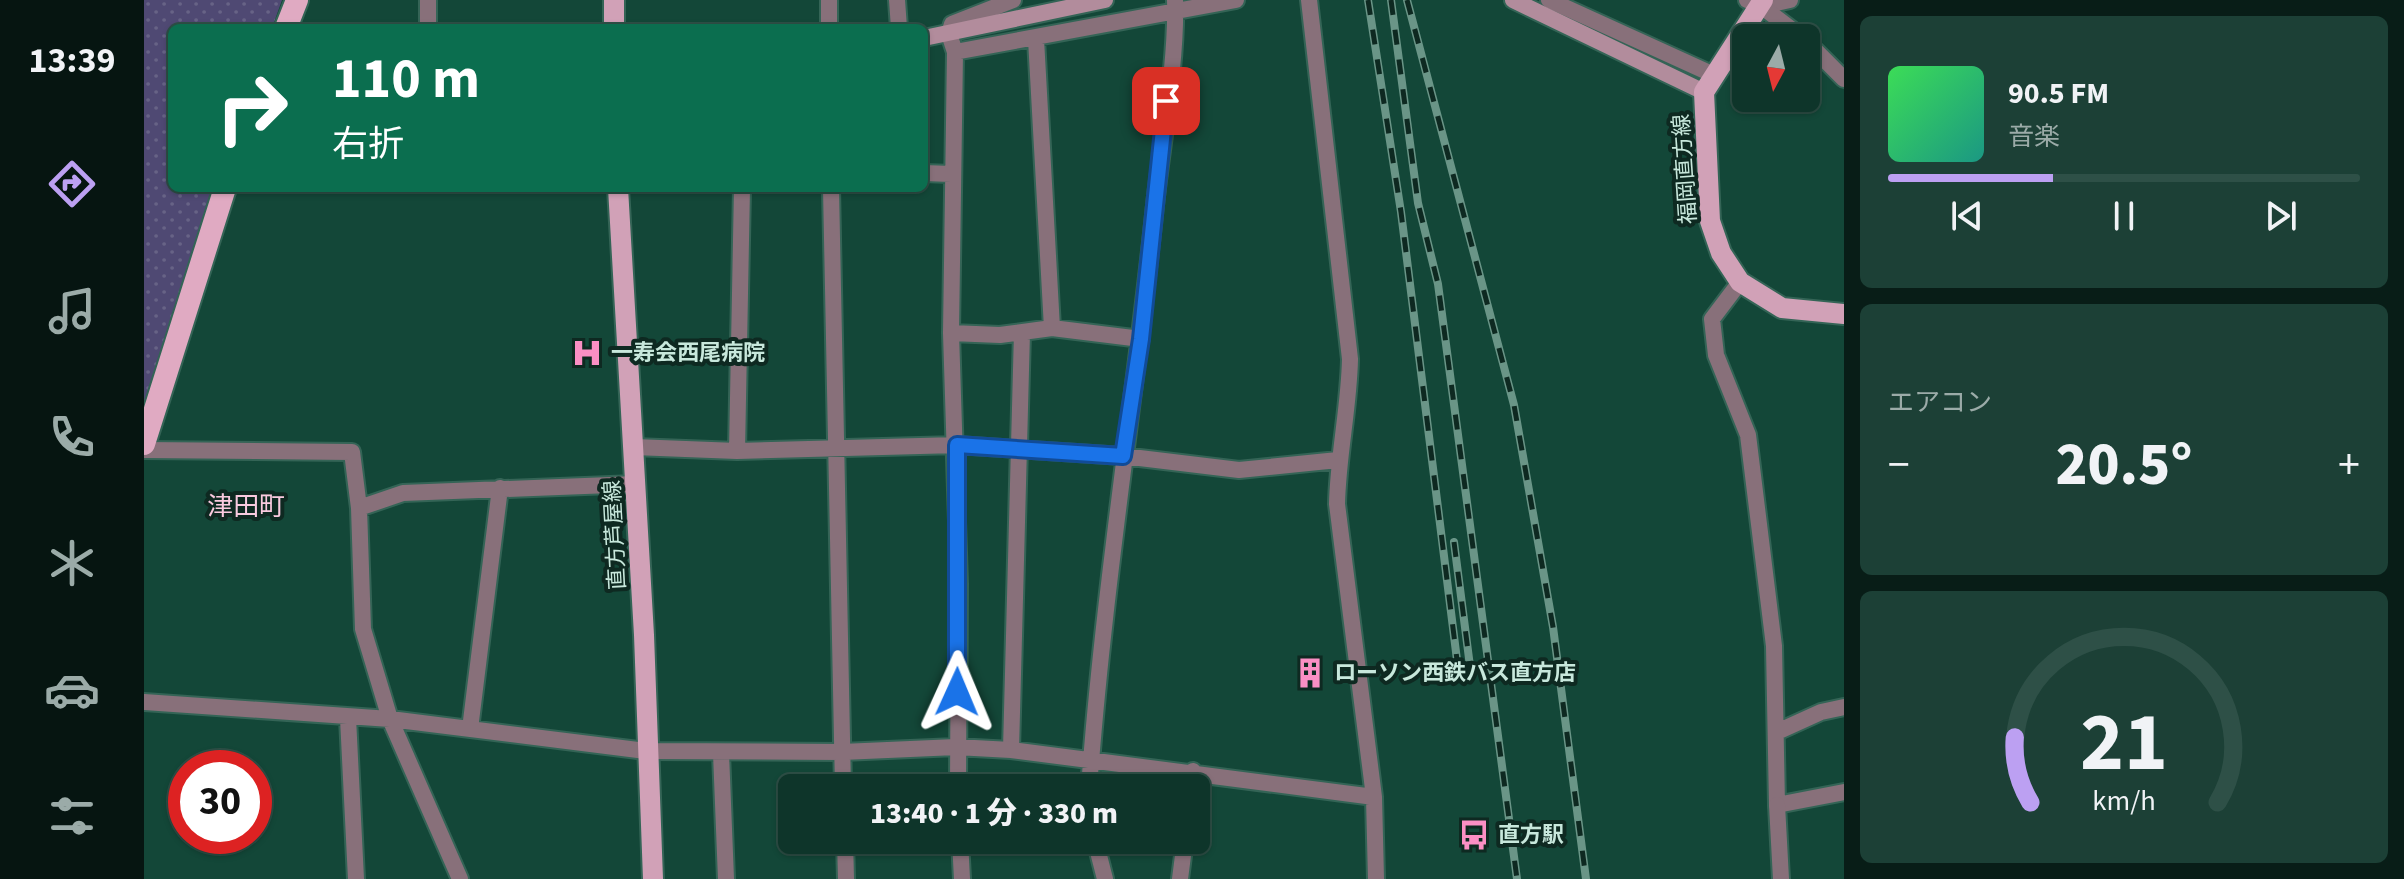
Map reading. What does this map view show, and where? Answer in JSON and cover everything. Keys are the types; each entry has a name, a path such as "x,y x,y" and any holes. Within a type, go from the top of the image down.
{"highway":[{"path":"288,24 297,0"},
{"path":"144,447 224,192"}],"main road":[{"path":"614,0 614,24"},
{"path":"928,37 1105,0"},
{"path":"1513,0 1709,84 1757,2"},
{"name":"福岡直方線","path":"1709,84 1710,221 1721,253 1740,282 1782,308 1844,314"},
{"name":"直方芦屋線","path":"618,192 636,484 653,879"}],"street":[{"path":"428,0 428,24"},
{"path":"829,0 829,24"},
{"path":"897,0 899,24"},
{"path":"957,774 957,445 951,333 955,52 949,34 952,24 1012,0"},
{"path":"955,52 1036,39 1175,6 1236,0"},
{"path":"1309,0 1350,359 1349,400 1338,460 1337,504 1374,797 1376,879"},
{"path":"1549,0 1709,84"},
{"path":"1757,2 1790,0"},
{"path":"1757,2 1784,24"},
{"path":"1090,774 1123,456 1141,339 1175,6"},
{"path":"1036,39 1052,328"},
{"path":"1820,56 1844,79"},
{"path":"928,173 951,174"},
{"path":"737,451 742,192"},
{"path":"831,192 843,774"},
{"path":"1740,282 1712,319 1716,355 1748,435 1774,646 1781,879"},
{"path":"951,333 1022,332 1052,328 1141,339"},
{"path":"1011,750 1022,332"},
{"path":"634,447 737,451 957,445 1123,456 1239,470 1338,460"},
{"path":"144,447 352,452 359,508 363,629 390,719 460,879"},
{"path":"359,508 403,493 636,484"},
{"path":"470,729 500,488"},
{"path":"144,702 390,719 646,751 842,752 956,747 1091,758 1164,774"},
{"path":"1777,732 1821,712 1844,707"},
{"path":"348,718 356,879"},
{"path":"721,753 726,879"},
{"path":"1210,782 1374,797"},
{"path":"1777,805 1844,792"},
{"path":"845,854 846,879"},
{"path":"961,854 962,879"},
{"path":"1099,854 1105,879"},
{"path":"1180,879 1183,854"}],"shaded area":[{"path":"144,0 282,0 273,24 168,24 168,192 217,192 144,405"}],"railway":[{"path":"1368,0 1401,212 1459,676"},
{"path":"1391,0 1418,203 1438,284 1517,879"},
{"path":"1407,0 1514,405 1553,627 1586,879"},
{"path":"1454,542 1471,674"}],"place":[{"name":"一寿会西尾病院","path":"587,353"},
{"name":"ローソン西鉄バス直方店","path":"1310,673"},
{"name":"直方駅","path":"1474,835"}],"district":[{"name":"津田町","path":"246,506"}],"route":[{"path":"957,692 957,445 1123,456 1141,339 1166,101"}]}
